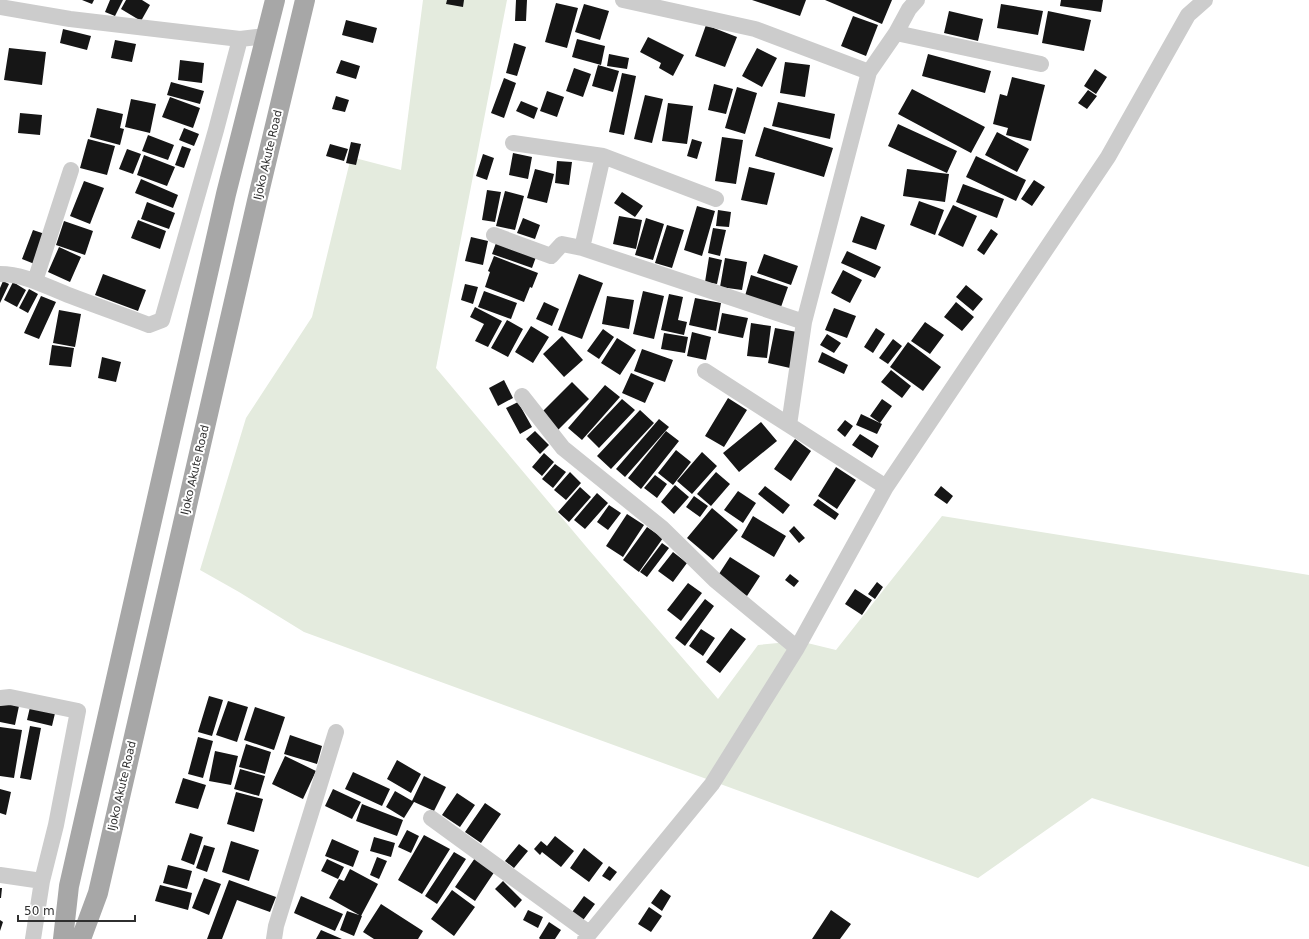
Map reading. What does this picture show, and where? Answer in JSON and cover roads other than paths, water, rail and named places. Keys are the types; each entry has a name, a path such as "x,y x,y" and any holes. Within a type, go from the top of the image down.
{"main road":[{"path":"63,939 69,886 226,194 275,0"},
{"name":"Ijoko Akute Road","path":"81,939 98,893 257,201 305,0"}],"street":[{"path":"623,0 755,29 869,72"},
{"path":"789,425 804,322 869,72 896,33 909,9 917,0"},
{"path":"431,818 587,936 712,784 796,648 886,487 1108,157 1188,15 1205,0"},
{"path":"0,7 70,19 240,39 266,36"},
{"path":"896,33 1041,64"},
{"path":"0,274 11,274 35,281 69,296 150,325 162,320 240,39"},
{"path":"513,143 603,156 716,199"},
{"path":"582,248 603,156"},
{"path":"35,281 71,170"},
{"path":"494,235 551,256 562,244 582,248 804,322"},
{"path":"705,371 886,487"},
{"path":"522,396 563,448 662,528 715,580 796,648"},
{"path":"0,698 10,697 78,711 56,825 42,881 33,939"},
{"path":"274,939 276,926 336,732"},
{"path":"0,875 42,881"}]}
